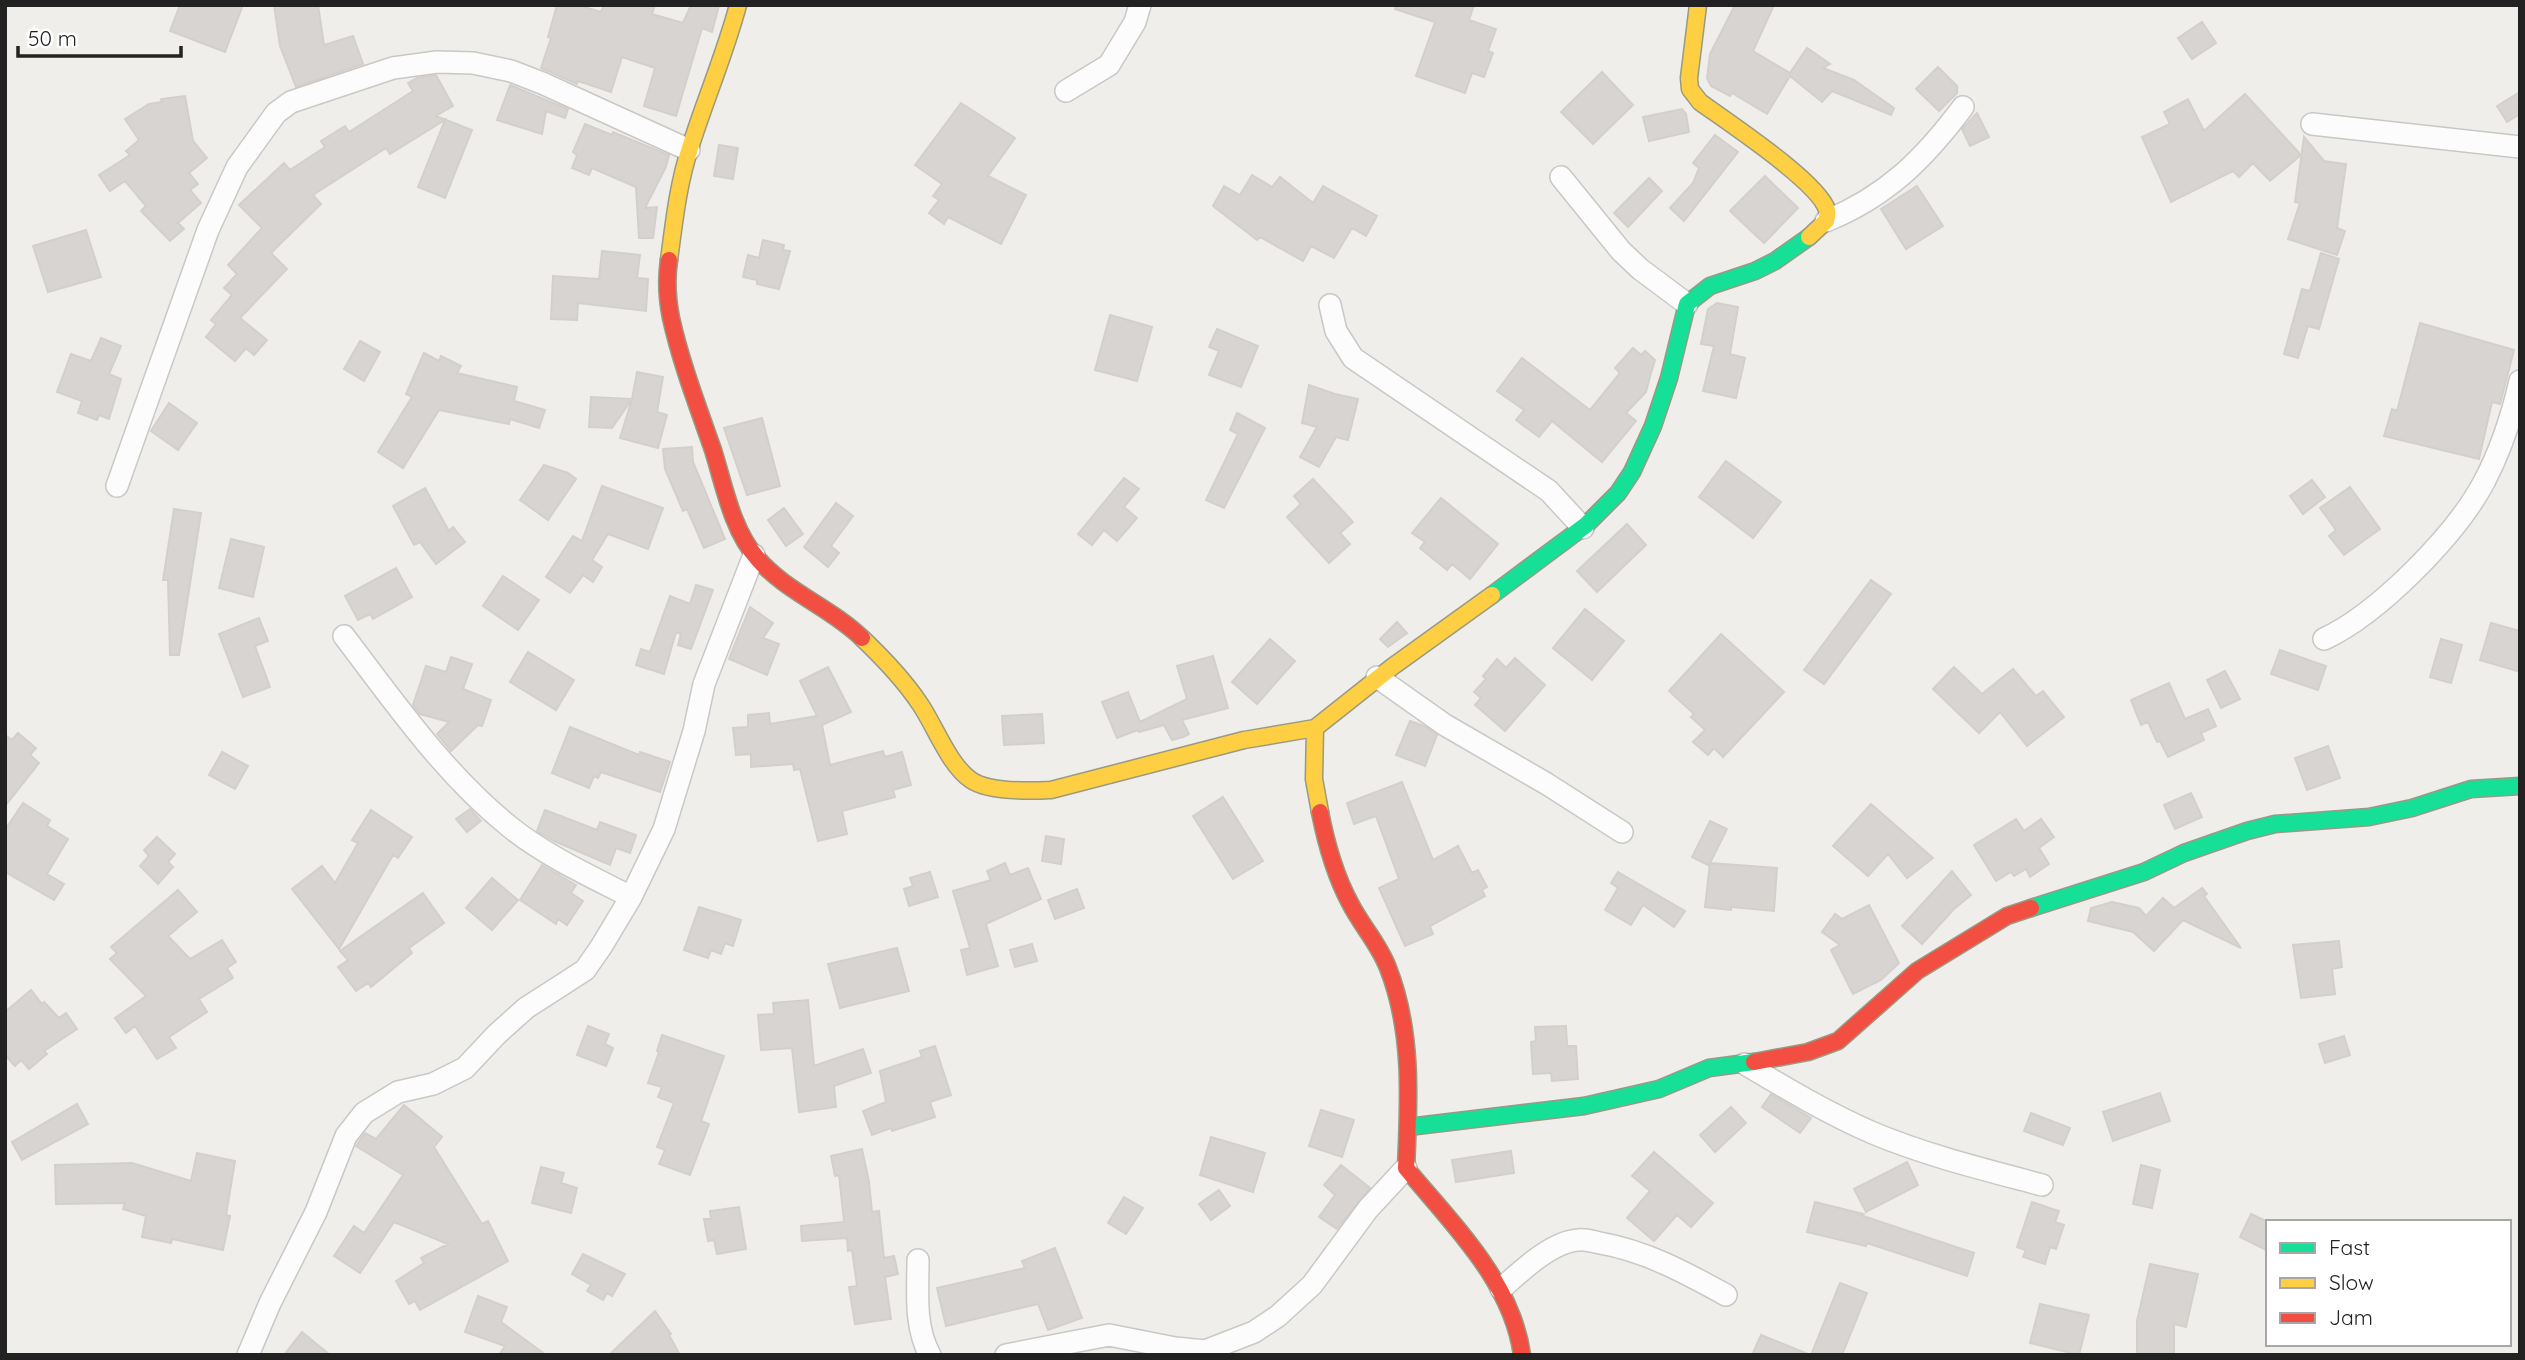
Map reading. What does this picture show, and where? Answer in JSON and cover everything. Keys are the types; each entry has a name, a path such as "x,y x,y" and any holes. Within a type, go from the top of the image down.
{"street":[{"path":"738,5 724,53 689,150 670,240 666,281 671,317 723,487 736,521 754,555 774,577 852,627 881,656 919,702 959,769 972,782 1019,792 1051,790 1244,740 1315,728 1377,677 1583,528 1616,495 1633,470 1648,439 1665,395 1687,304 1696,293 1708,285 1752,272 1776,261 1807,240 1826,220 1852,211 1873,198 1916,164 1936,144 1963,107"},
{"path":"1066,91 1109,65 1135,22 1140,5"},
{"path":"1698,5 1690,89 1700,102 1798,175 1827,210 1826,220"},
{"path":"117,486 208,230 237,167 276,113 291,103 393,68 437,62 473,63 511,71 542,82 689,150"},
{"path":"2312,124 2520,147"},
{"path":"1560,177 1621,251 1640,269 1687,304"},
{"path":"1330,305 1336,331 1353,358 1549,491 1583,528"},
{"path":"2324,639 2346,629 2391,592 2460,519 2511,445 2511,421 2520,381"},
{"path":"248,1355 270,1303 316,1212 346,1136 358,1120 398,1092 433,1084 465,1068 526,1008 585,970 631,897 664,828 694,730 704,684 754,555"},
{"path":"344,636 419,734 472,794 536,845 631,897"},
{"path":"1377,677 1445,725 1547,784 1622,832"},
{"path":"1006,1355 1109,1335 1205,1351 1254,1332 1278,1316 1312,1285 1368,1209 1406,1168 1406,1042 1398,1001 1388,967 1349,902 1327,839 1315,787 1315,728"},
{"path":"1408,1127 1584,1106 1659,1088 1709,1068 1745,1065 1808,1052 1838,1041 1917,971 2007,916 2144,872 2213,842 2275,824 2370,817 2412,808 2472,789 2520,786"},
{"path":"1745,1065 1872,1133 1940,1157 2042,1185"},
{"path":"1406,1168 1501,1289 1515,1315 1522,1355"},
{"path":"1501,1289 1529,1264 1557,1247 1578,1240 1615,1246 1669,1264 1726,1295"},
{"path":"918,1260 917,1305 922,1336 930,1355"}],"building":[{"path":"180,5 243,5 225,52 170,31"},
{"path":"274,5 318,5 324,45 353,36 363,64 296,87 280,46"},
{"path":"557,5 578,5 601,12 604,5 655,5 652,14 683,23 691,5 719,5 712,32 702,28 676,116 644,106 655,68 622,57 611,92 578,81 577,84 541,68 551,38 548,37"},
{"path":"1396,5 1474,5 1469,20 1496,29 1488,51 1493,53 1484,77 1472,73 1465,93 1416,76 1435,22 1395,9"},
{"path":"1735,5 1774,5 1753,51 1790,73 1807,48 1830,64 1823,68 1854,80 1894,108 1891,115 1832,91 1822,102 1790,76 1767,114 1732,93 1730,96 1711,86 1707,78 1710,54"},
{"path":"2202,22 2216,43 2192,59 2178,38"},
{"path":"1938,67 1957,86 1957,93 1939,111 1916,89"},
{"path":"1602,72 1633,105 1593,144 1561,112"},
{"path":"436,75 453,106 436,116 472,130 445,198 418,187 445,120 390,154 386,148 313,195 321,204 271,253 287,269 240,318 267,340 254,355 246,348 235,361 206,337 216,324 211,320 232,295 224,288 237,274 228,265 262,228 239,205 284,163 290,170 325,147 321,141 345,126 349,132 413,91 408,83 417,78"},
{"path":"510,85 568,109 565,118 546,111 542,134 497,120"},
{"path":"2520,92 2520,114 2507,122 2497,106"},
{"path":"2245,94 2301,155 2270,181 2253,163 2239,177 2233,171 2171,202 2142,137 2170,124 2164,112 2188,99 2204,131"},
{"path":"185,96 193,141 207,158 189,173 198,184 190,190 201,203 178,223 184,229 170,241 141,211 146,206 125,181 110,191 99,175 130,155 126,151 139,140 125,119 149,104 162,102 161,99"},
{"path":"961,103 1015,138 988,176 1026,195 1001,244 948,217 944,224 929,213 939,200 933,196 942,184 915,165"},
{"path":"1682,109 1686,114 1689,132 1649,141 1643,117"},
{"path":"1977,113 1989,137 1970,146 1962,129"},
{"path":"585,124 612,135 613,132 669,155 666,167 645,208 657,207 653,238 639,238 636,187 592,168 589,175 572,168 577,155 573,152"},
{"path":"1715,135 1738,152 1684,221 1670,208 1693,183 1699,168 1693,163"},
{"path":"2304,137 2324,161 2346,164 2337,228 2345,231 2337,255 2288,239 2300,203 2295,202"},
{"path":"719,145 738,148 733,179 714,176"},
{"path":"1252,175 1272,187 1280,177 1313,203 1323,186 1377,216 1366,236 1352,228 1334,258 1311,246 1303,261 1260,237 1257,240 1213,206 1224,186 1240,195"},
{"path":"1765,176 1798,208 1764,243 1730,211"},
{"path":"1649,178 1662,191 1628,227 1614,213"},
{"path":"1917,186 1943,226 1906,249 1881,209"},
{"path":"86,230 101,277 48,292 33,246"},
{"path":"763,240 784,245 783,250 790,251 779,289 757,284 757,280 743,277 748,255 759,258"},
{"path":"602,251 640,255 637,278 648,279 646,311 578,303 577,320 551,319 553,276 599,279"},
{"path":"2321,253 2339,259 2319,329 2308,326 2298,358 2284,354 2302,289 2310,291"},
{"path":"1717,303 1738,307 1730,354 1745,358 1736,398 1703,391 1714,346 1701,344 1708,309"},
{"path":"1110,315 1152,327 1137,381 1095,370"},
{"path":"2420,323 2514,350 2500,404 2492,402 2479,459 2384,436 2392,409 2397,411"},
{"path":"1217,329 1258,346 1241,387 1209,375 1219,351 1209,347"},
{"path":"101,338 121,346 109,374 121,379 109,419 99,415 97,420 78,413 82,401 57,392 71,354 91,361"},
{"path":"360,341 380,352 364,381 344,369"},
{"path":"1633,348 1641,355 1645,351 1655,360 1646,392 1626,413 1636,421 1602,462 1552,421 1539,437 1516,420 1524,410 1497,391 1522,358 1590,410 1620,373 1615,368"},
{"path":"424,353 439,361 441,356 461,366 457,373 517,387 514,401 545,410 539,428 510,419 509,424 439,410 403,468 378,452 412,397 406,394"},
{"path":"637,372 663,377 657,412 667,415 658,448 620,438"},
{"path":"1309,385 1358,399 1348,440 1336,437 1319,467 1300,457 1317,427 1302,423"},
{"path":"591,397 632,399 612,428 589,427"},
{"path":"169,403 197,423 178,450 151,431"},
{"path":"1237,413 1265,428 1224,508 1206,500 1238,434 1230,430"},
{"path":"762,418 780,486 747,495 724,428"},
{"path":"692,447 693,462 725,539 704,548 687,509 683,511 665,469 663,449"},
{"path":"1726,461 1781,502 1753,538 1699,497"},
{"path":"544,465 568,473 576,479 548,520 520,500"},
{"path":"1124,478 1139,489 1124,507 1137,518 1117,541 1104,530 1092,545 1078,534"},
{"path":"1313,479 1353,522 1340,533 1350,544 1329,563 1287,517 1301,504 1294,496"},
{"path":"2312,480 2325,497 2303,514 2290,496"},
{"path":"602,486 663,508 648,549 608,534 592,560 602,567 593,582 583,575 570,593 546,577 573,536 582,541"},
{"path":"2350,487 2380,529 2344,555 2329,536 2336,530 2320,508"},
{"path":"425,488 449,531 453,527 465,542 436,564 420,542 414,545 393,506"},
{"path":"1441,498 1498,544 1470,579 1452,564 1447,570 1420,548 1425,542 1412,533"},
{"path":"836,503 853,516 831,546 839,553 828,567 804,547"},
{"path":"784,508 803,534 786,546 768,520"},
{"path":"174,509 201,513 179,655 170,655 168,580 163,580"},
{"path":"1627,524 1646,545 1597,592 1577,571"},
{"path":"231,539 264,547 253,597 219,588"},
{"path":"396,568 412,597 373,619 370,614 358,620 345,596"},
{"path":"503,576 539,600 518,630 483,606"},
{"path":"1871,580 1891,594 1824,684 1804,670"},
{"path":"696,585 713,590 691,649 678,645 681,634 676,632 664,674 636,665 641,649 650,652 670,596 690,604"},
{"path":"750,607 773,623 763,638 779,644 767,675 729,659"},
{"path":"1585,609 1624,641 1592,680 1553,648"},
{"path":"259,618 268,641 255,646 270,687 243,697 219,634"},
{"path":"1397,622 1407,633 1388,647 1380,639"},
{"path":"2491,623 2520,631 2520,672 2480,660"},
{"path":"1721,634 1784,692 1723,757 1714,748 1708,755 1693,742 1705,730 1691,717 1694,714 1669,691"},
{"path":"1270,639 1295,661 1257,704 1232,682"},
{"path":"2441,639 2462,645 2451,683 2430,677"},
{"path":"2280,650 2326,666 2318,690 2271,674"},
{"path":"528,652 574,680 556,710 510,682"},
{"path":"1213,656 1228,708 1182,720 1189,734 1172,740 1164,725 1139,732 1138,730 1117,738 1102,702 1128,692 1140,722 1187,699 1177,666"},
{"path":"451,657 472,664 463,689 491,700 482,726 478,725 451,751 437,734 449,722 420,714 413,705 426,666 446,672"},
{"path":"1515,658 1545,685 1505,731 1475,705 1481,698 1474,692 1486,679 1483,676 1497,659 1506,668"},
{"path":"828,667 851,712 822,725 830,765 883,751 885,757 902,752 911,785 893,790 895,797 842,811 847,834 818,841 800,769 794,770 793,764 751,767 751,754 736,755 733,728 748,727 748,715 769,713 770,724 817,716 800,681"},
{"path":"1954,667 1982,694 2013,669 2036,696 2043,691 2064,717 2027,746 2000,712 1979,733 1933,689"},
{"path":"2225,671 2240,699 2221,708 2207,680"},
{"path":"2169,683 2185,719 2208,709 2216,726 2201,733 2204,740 2168,757 2160,741 2157,742 2148,722 2141,725 2131,700"},
{"path":"1042,714 1044,743 1004,745 1002,716"},
{"path":"1410,721 1437,735 1425,766 1396,755"},
{"path":"570,727 639,755 640,752 670,762 660,792 601,772 598,778 594,776 589,788 552,773"},
{"path":"18,733 36,748 30,755 39,763 5,806 5,735 12,740"},
{"path":"2328,746 2340,778 2307,790 2295,758"},
{"path":"222,752 248,766 235,789 209,775"},
{"path":"1402,782 1433,860 1458,846 1472,873 1478,870 1487,887 1482,890 1485,896 1430,926 1433,934 1405,946 1379,888 1399,879 1376,816 1354,824 1347,803"},
{"path":"2191,793 2202,817 2175,829 2164,805"},
{"path":"1223,797 1263,861 1233,879 1193,816"},
{"path":"23,803 50,820 47,826 68,839 47,874 64,884 54,900 5,872 5,830"},
{"path":"1871,804 1933,858 1907,878 1888,854 1868,876 1833,846"},
{"path":"470,809 481,821 467,832 456,819"},
{"path":"371,810 412,837 398,858 393,855 339,949 292,889 322,866 335,883 358,843 352,840"},
{"path":"545,810 597,830 600,822 636,835 630,853 616,848 610,865 554,841 537,831"},
{"path":"2016,819 2024,831 2041,819 2054,837 2039,848 2049,864 2030,877 2026,869 2014,876 2011,872 1996,881 1974,845"},
{"path":"1710,821 1727,829 1708,865 1692,857"},
{"path":"1046,836 1064,839 1061,864 1042,861"},
{"path":"157,837 175,854 168,862 173,867 158,884 140,866 149,856 144,850"},
{"path":"1005,863 1010,875 1028,868 1041,899 986,924 998,966 967,975 961,950 970,948 953,891 991,880 987,871"},
{"path":"1710,863 1777,868 1774,911 1705,907"},
{"path":"542,865 576,885 571,893 583,901 567,925 558,919 556,924 520,900"},
{"path":"1952,871 1971,895 1954,909 1922,944 1902,926"},
{"path":"930,872 938,897 909,906 904,889 913,886 910,878"},
{"path":"1618,872 1685,911 1674,927 1643,905 1631,925 1605,910 1618,888 1611,883"},
{"path":"492,878 518,900 492,930 466,908"},
{"path":"2202,888 2207,894 2204,896 2241,948 2183,920 2154,951 2133,932 2088,921 2091,908 2112,902 2139,908 2146,916 2163,898 2174,908"},
{"path":"1077,889 1084,908 1055,919 1048,900"},
{"path":"178,890 197,912 168,936 190,959 222,940 236,962 227,968 233,978 199,999 207,1012 169,1037 176,1048 157,1059 135,1026 126,1033 115,1018 146,996 110,959 117,953 111,947"},
{"path":"423,893 444,923 409,948 412,953 371,987 368,983 356,991 338,967 348,960 340,951"},
{"path":"1869,905 1899,963 1881,980 1853,994 1831,950 1840,945 1822,932 1835,914 1842,919"},
{"path":"699,907 741,920 733,946 725,943 721,954 711,950 708,958 684,950"},
{"path":"2339,941 2342,967 2332,969 2335,994 2301,998 2293,945"},
{"path":"1032,944 1037,961 1015,967 1010,950"},
{"path":"897,948 909,991 840,1008 828,964"},
{"path":"31,990 42,1004 44,1002 59,1018 66,1013 77,1029 44,1051 47,1054 29,1069 21,1060 15,1066 5,1055 5,1012"},
{"path":"808,1000 814,1066 863,1049 871,1073 834,1086 836,1107 799,1112 792,1048 761,1050 758,1015 774,1014 773,1003"},
{"path":"588,1026 609,1034 605,1044 613,1048 606,1066 577,1055"},
{"path":"1566,1026 1567,1046 1576,1046 1578,1079 1552,1081 1551,1073 1533,1074 1531,1042 1536,1041 1535,1027"},
{"path":"662,1035 724,1056 701,1121 709,1124 690,1175 659,1164 665,1150 657,1147 674,1103 658,1097 662,1087 648,1083"},
{"path":"2344,1036 2350,1055 2325,1063 2319,1044"},
{"path":"935,1046 951,1095 930,1102 935,1117 872,1135 863,1111 886,1102 880,1071 922,1057 920,1051"},
{"path":"2160,1093 2170,1121 2113,1141 2103,1112"},
{"path":"1771,1094 1811,1118 1800,1133 1762,1107"},
{"path":"77,1104 88,1124 22,1160 12,1142"},
{"path":"404,1105 442,1137 434,1147 482,1224 488,1221 508,1261 420,1310 415,1301 409,1304 396,1281 424,1263 421,1258 448,1244 394,1222 360,1273 334,1256 354,1226 364,1233 403,1175 356,1146 365,1133 376,1139"},
{"path":"1731,1107 1746,1123 1715,1152 1700,1135"},
{"path":"1321,1110 1354,1120 1342,1157 1309,1146"},
{"path":"2031,1113 2070,1128 2063,1145 2024,1131"},
{"path":"1211,1137 1265,1153 1253,1192 1200,1175"},
{"path":"862,1149 872,1212 879,1211 884,1258 894,1256 898,1274 885,1277 891,1319 855,1324 849,1287 857,1286 852,1250 848,1251 847,1238 802,1241 801,1226 844,1222 839,1175 835,1176 831,1156"},
{"path":"1511,1151 1514,1173 1456,1182 1452,1160"},
{"path":"1654,1152 1713,1203 1691,1227 1677,1215 1654,1241 1627,1218 1650,1191 1632,1176"},
{"path":"197,1153 235,1161 226,1215 230,1216 223,1250 172,1239 171,1243 142,1237 146,1216 123,1209 125,1203 56,1204 55,1165 132,1163 191,1181"},
{"path":"1907,1162 1918,1185 1866,1212 1854,1189"},
{"path":"1341,1165 1370,1188 1337,1229 1319,1217 1335,1195 1324,1185"},
{"path":"2141,1165 2160,1170 2152,1208 2133,1204"},
{"path":"541,1167 564,1173 561,1183 577,1188 571,1213 532,1203"},
{"path":"1219,1190 1230,1206 1211,1220 1199,1204"},
{"path":"1124,1197 1143,1208 1126,1234 1108,1223"},
{"path":"1815,1202 1863,1214 1860,1215 1974,1253 1967,1276 1867,1243 1866,1246 1807,1232"},
{"path":"2032,1202 2059,1211 2055,1222 2064,1225 2056,1249 2050,1247 2045,1264 2023,1257 2026,1250 2017,1247"},
{"path":"739,1207 746,1249 717,1254 714,1240 708,1241 704,1219 711,1219 710,1211"},
{"path":"2251,1214 2266,1221 2266,1250 2240,1237"},
{"path":"1055,1248 1082,1318 1048,1330 1038,1304 946,1326 937,1288 1025,1268 1022,1261"},
{"path":"583,1254 625,1274 612,1296 607,1293 603,1300 587,1291 591,1285 572,1274"},
{"path":"2150,1264 2198,1274 2186,1327 2174,1324 2174,1355 2137,1355 2137,1321"},
{"path":"1840,1283 1867,1293 1842,1355 1811,1355"},
{"path":"478,1296 507,1307 501,1322 546,1355 499,1355 505,1346 465,1332"},
{"path":"2040,1304 2089,1315 2079,1355 2030,1343"},
{"path":"655,1311 671,1334 669,1335 680,1355 609,1355"},
{"path":"302,1332 330,1355 284,1355"},
{"path":"1761,1335 1808,1354 1808,1355 1752,1355"}],"traffic: fast":[{"path":"1492,595 1586,525 1618,493 1632,472 1653,426 1669,378 1687,304 1710,286 1755,271 1775,261 1809,237"},
{"path":"2031,908 2144,872 2184,853 2275,824 2369,817 2412,808 2471,789 2520,786"},
{"path":"1408,1127 1584,1106 1659,1089 1709,1068 1754,1062"}],"traffic: slow":[{"path":"669,260 686,162 738,5"},
{"path":"1698,5 1690,89 1700,102 1770,153 1820,198 1827,210 1826,221 1809,237"},
{"path":"1320,812 1314,779 1315,728 1392,667 1492,595"},
{"path":"862,638 914,695 956,765 971,780 988,787 1051,790 1244,740 1315,728"}],"traffic: jam":[{"path":"669,260 668,296 675,335 741,534 748,547 769,570 862,638"},
{"path":"1320,812 1340,881 1354,911 1384,959 1402,1016 1408,1066 1406,1168 1460,1232 1493,1278 1516,1328 1522,1355"},
{"path":"1754,1062 1808,1052 1838,1041 1917,971 2007,916 2031,908"}]}
